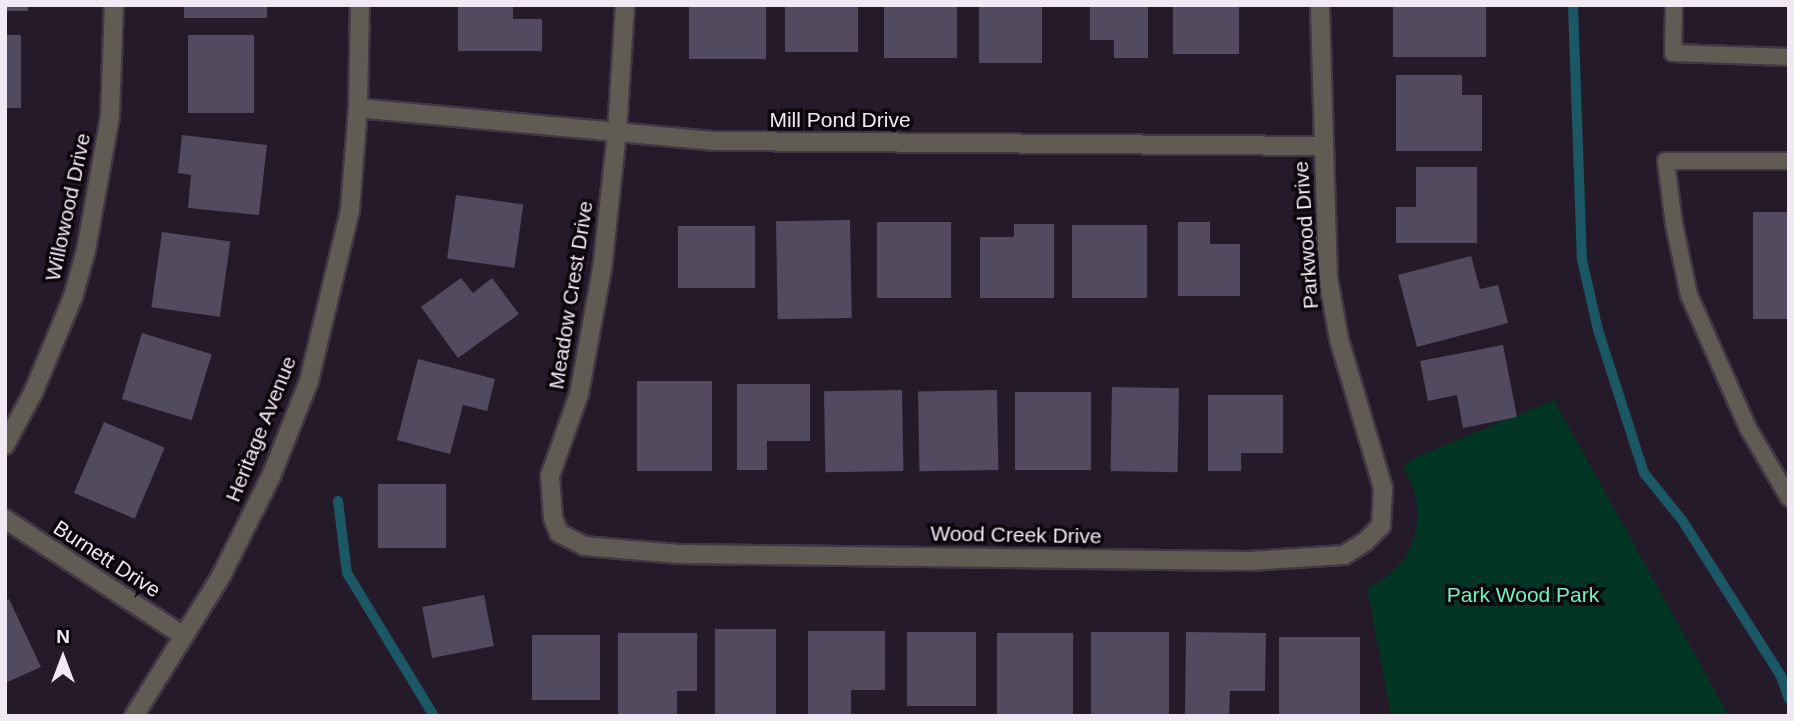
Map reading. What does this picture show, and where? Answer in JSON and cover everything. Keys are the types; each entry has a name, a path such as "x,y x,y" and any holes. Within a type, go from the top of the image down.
{"street":[{"name":"Willowood Drive","path":"5,445 33,393 73,298 86,250 110,117 114,5"},
{"name":"Heritage Avenue","path":"134,716 221,576 272,474 309,381 350,210 358,108 360,5"},
{"name":"Meadow Crest Drive","path":"611,548 584,546 559,533 553,518 550,476 579,394 602,269 617,132 625,5"},
{"name":"Parkwood Drive","path":"1320,5 1328,278 1339,339 1383,488 1383,497"},
{"name":"Mill Pond Drive","path":"358,108 714,141 1323,146"},
{"name":"Wood Creek Drive","path":"611,548 678,554 1249,561 1344,555 1365,542 1381,526 1383,497"},
{"name":"Burnett Drive","path":"5,519 184,636"}],"lane":[{"path":"1674,5 1673,53 1789,57"},
{"path":"1789,161 1666,161 1674,224 1689,295 1748,428 1789,498"}],"green space":[{"name":"Park Wood Park","path":"1554,400 1729,716 1391,716 1367,588 1388,576 1405,558 1415,536 1418,512 1414,489 1403,467 1414,458"}],"building":[{"path":"5,5 28,5 28,11 5,11"},
{"path":"184,5 267,5 267,18 184,18"},
{"path":"458,5 513,5 513,19 542,19 542,51 458,51"},
{"path":"689,5 766,5 766,59 689,59"},
{"path":"785,5 858,5 858,52 785,52"},
{"path":"884,5 957,5 957,58 884,58"},
{"path":"979,5 1042,5 1042,63 979,63"},
{"path":"1090,5 1148,5 1148,58 1114,58 1114,40 1090,40"},
{"path":"1173,5 1239,5 1239,54 1173,54"},
{"path":"1393,5 1486,5 1486,57 1393,57"},
{"path":"5,35 21,35 21,108 5,108"},
{"path":"188,35 254,35 254,113 188,113"},
{"path":"1396,75 1462,75 1462,95 1482,95 1482,151 1396,151"},
{"path":"182,135 267,145 259,215 188,208 191,175 178,173"},
{"path":"1416,167 1477,167 1477,243 1396,243 1396,207 1416,207"},
{"path":"456,195 523,204 514,268 447,258"},
{"path":"1753,212 1789,212 1789,319 1753,319"},
{"path":"850,220 852,318 778,319 776,221"},
{"path":"877,222 951,222 951,298 877,298"},
{"path":"1178,222 1210,222 1210,244 1240,244 1240,296 1178,296"},
{"path":"1014,224 1054,224 1054,298 980,298 980,237 1014,237"},
{"path":"1072,225 1147,225 1147,298 1072,298"},
{"path":"678,226 755,226 755,288 678,288"},
{"path":"162,232 230,242 220,317 151,307"},
{"path":"1471,256 1480,289 1498,285 1508,323 1417,347 1398,275"},
{"path":"461,278 473,293 492,278 519,314 458,358 421,307"},
{"path":"142,333 212,354 192,420 122,399"},
{"path":"1503,345 1517,417 1463,428 1457,395 1428,401 1420,361"},
{"path":"418,359 495,379 487,411 463,405 450,454 397,440"},
{"path":"637,381 712,381 712,471 637,471"},
{"path":"737,384 810,384 810,441 767,441 767,470 737,470"},
{"path":"1112,387 1179,388 1178,472 1111,471"},
{"path":"902,390 903,471 825,472 824,391"},
{"path":"997,390 998,470 919,471 918,391"},
{"path":"1015,392 1091,392 1091,470 1015,470"},
{"path":"1208,395 1283,395 1283,453 1241,453 1241,471 1208,471"},
{"path":"104,422 165,448 135,519 74,493"},
{"path":"378,484 446,484 446,548 378,548"},
{"path":"484,595 494,646 432,658 422,607"},
{"path":"9,599 41,667 5,683 5,601"},
{"path":"715,629 776,629 776,716 715,716"},
{"path":"808,631 885,631 885,690 851,690 851,716 808,716"},
{"path":"907,632 976,632 976,706 907,706"},
{"path":"1091,632 1169,632 1169,716 1091,716"},
{"path":"1186,632 1266,633 1265,691 1230,691 1229,716 1185,716"},
{"path":"618,633 697,633 697,691 677,691 677,714 618,714"},
{"path":"997,633 1073,633 1073,716 997,716"},
{"path":"532,635 600,635 600,700 532,700"},
{"path":"1279,637 1360,637 1360,716 1279,716"}],"waterway":[{"path":"1573,5 1582,260 1598,330 1644,473 1682,520 1781,676 1789,699"},
{"path":"338,501 347,573 434,716"}]}
